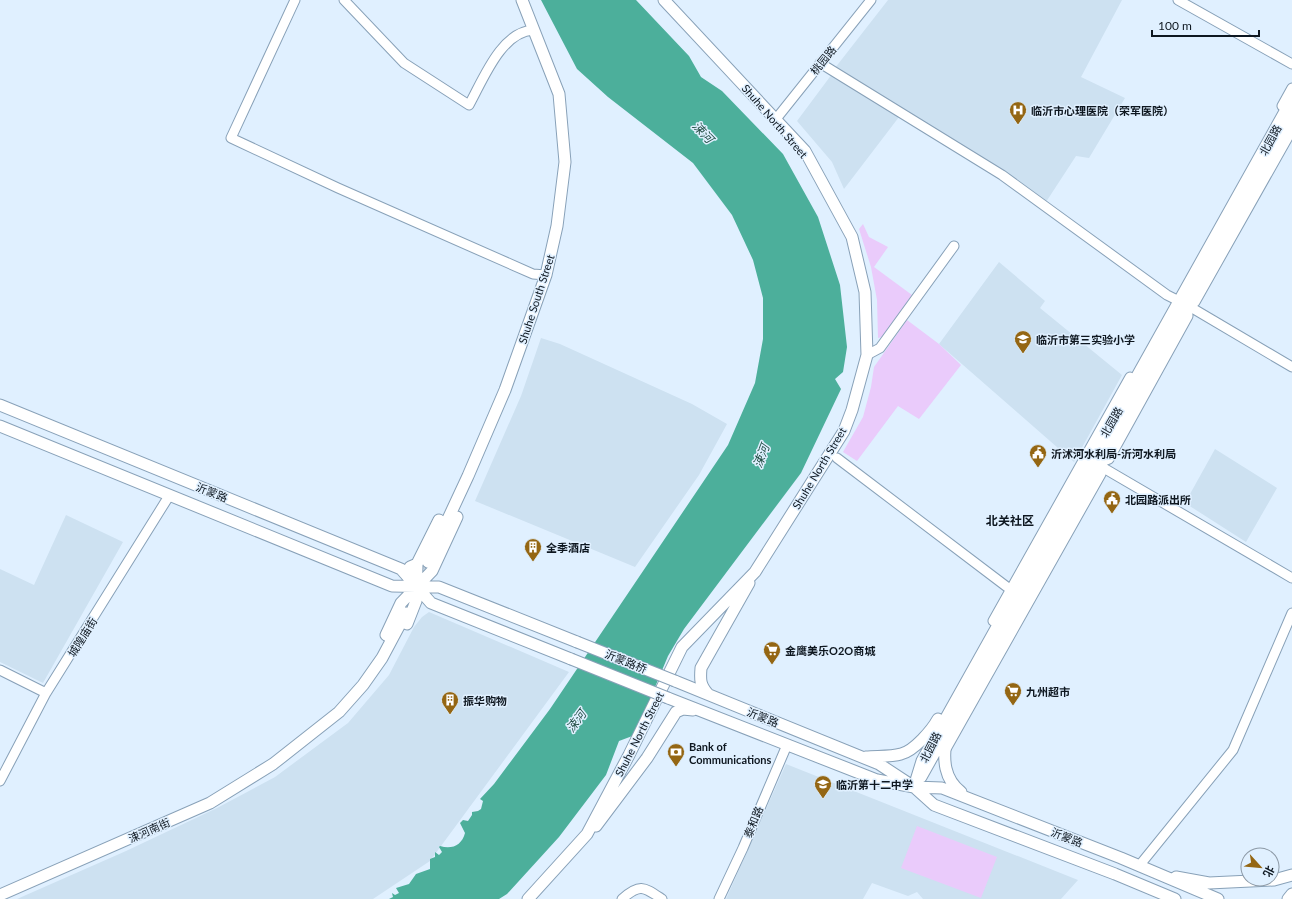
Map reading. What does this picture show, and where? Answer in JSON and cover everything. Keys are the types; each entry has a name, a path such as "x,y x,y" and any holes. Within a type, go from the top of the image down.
{"main road":[{"name":"Shuhe South Street","path":"428,562 468,476 505,390 546,275 557,226 565,162 559,94 522,0"},
{"name":"Shuhe North Street","path":"528,899 586,834 629,755 682,647 716,610 755,572 844,431 852,410 867,355 865,292 852,237 805,151 664,0"},
{"name":"北园路","path":"914,787 930,764 1092,462 1292,99"},
{"name":"北园路","path":"1180,302 1292,116"},
{"name":"沂蒙路","path":"0,405 401,569 431,603 571,659"},
{"name":"沂蒙路","path":"0,426 392,586 439,587 577,642"},
{"path":"401,569 417,564 464,469 479,451"},
{"path":"417,587 432,571 477,474 479,451"},
{"name":"北园路","path":"914,787 922,761 998,618 1092,462"},
{"name":"涑河南街","path":"0,895 210,803 250,780 290,751 339,712 363,685 382,658 417,587 417,564"},
{"path":"710,696 701,686 701,668 755,572"},
{"path":"392,586 407,608 431,603"},
{"path":"675,681 693,678 726,619 723,611 716,610"},
{"path":"862,757 902,754 909,750 932,729 998,618"},
{"name":"沂蒙路桥","path":"577,642 675,681"},
{"name":"沂蒙路桥","path":"571,659 668,698"},
{"name":"沂蒙路","path":"675,681 880,764 914,787 934,805 1175,899"},
{"path":"629,755 631,768 636,769 669,715 671,710 668,698"},
{"name":"沂蒙路","path":"668,698 877,780 914,787 942,788 1218,899"},
{"path":"586,834 599,824 647,758 676,712 683,709 699,710"},
{"path":"947,733 944,763 948,777 952,786 968,798"},
{"path":"1155,873 1209,883 1274,880 1292,875"},
{"path":"1132,881 1158,899"},
{"path":"1288,899 1292,894"}],"street":[{"path":"295,0 231,138 338,188 533,274 546,275"},
{"path":"344,0 404,63 469,105 502,47 522,30 533,30"},
{"name":"桃园路","path":"776,119 871,0"},
{"path":"1178,0 1292,64"},
{"path":"820,63 1002,175 1180,302 1292,367"},
{"path":"998,618 1011,590 1180,302 1292,88"},
{"path":"1180,302 1195,302 1292,130"},
{"path":"867,355 880,348 954,246"},
{"path":"1092,462 1109,459 1188,316 1180,302"},
{"path":"837,458 1011,590"},
{"path":"1092,462 1292,578"},
{"path":"944,752 1101,474 1092,462"},
{"name":"城隍庙街","path":"0,781 46,693 169,496"},
{"path":"1139,866 1233,750 1289,627 1292,613"},
{"path":"0,670 46,693"},
{"name":"泰和路","path":"719,899 743,848 787,745"},
{"path":"622,899 635,889 644,888 662,899"}],"shaded area":[{"name":"临沂市心理医院（荣军医院）","path":"888,0 1122,0 1081,77 1125,98 1089,158 1076,156 1046,202 835,68"},
{"path":"832,74 899,117 844,189 832,162 797,121"},
{"path":"863,224 869,237 888,247 874,267 912,295 882,337 878,338 877,300 871,267 859,229"},
{"name":"临沂市第三实验小学","path":"999,262 1045,301 1040,308 1122,375 1074,462 939,344"},
{"path":"907,320 939,344 961,365 919,419 898,406 857,461 843,452 863,417 871,387 874,367"},
{"path":"541,338 560,344 692,404 727,424 699,475 635,567 475,501 521,396"},
{"path":"1215,449 1277,488 1246,542 1185,503"},
{"path":"66,515 123,542 43,683 0,662 0,569 34,585"},
{"path":"429,612 569,672 430,861 373,899 17,899 126,851 217,808 275,777 348,723 389,675 414,627 422,617"},
{"name":"临沂第十二中学","path":"786,764 1078,880 1061,899 923,899 917,892 908,896 872,883 863,899 726,899"},
{"path":"917,826 997,857 981,898 901,868"}],"water":[{"name":"涑河","path":"541,0 636,0 689,56 701,77 722,91 783,154 818,217 840,285 847,347 843,372 835,379 841,389 801,473 684,629 668,656 635,735 619,741 606,775 559,837 507,894 499,899 389,899 393,897 392,893 395,895 399,893 396,888 409,884 416,874 430,869 430,859 435,857 435,852 439,855 442,852 439,847 440,846 452,847 456,846 462,841 465,833 460,823 463,820 468,821 472,815 472,812 481,809 483,801 480,799 494,784 550,709 728,445 755,383 763,339 763,298 753,260 732,215 693,163 608,97 577,69"}],"tunnel":[{"path":"418,585 428,562"}],"place":[{"name":"临沂市心理医院（荣军医院）","path":"1018,125"},
{"name":"临沂市第三实验小学","path":"1023,354"},
{"name":"沂沭河水利局-沂河水利局","path":"1038,468"},
{"name":"北园路派出所","path":"1112,514"},
{"name":"全季酒店","path":"533,562"},
{"name":"金鹰美乐O2O商城","path":"772,665"},
{"name":"九州超市","path":"1013,706"},
{"name":"振华购物","path":"450,715"},
{"name":"Bank of Communications","path":"676,767"},
{"name":"临沂第十二中学","path":"823,799"}],"district":[{"name":"北关社区","path":"1010,520"}]}
